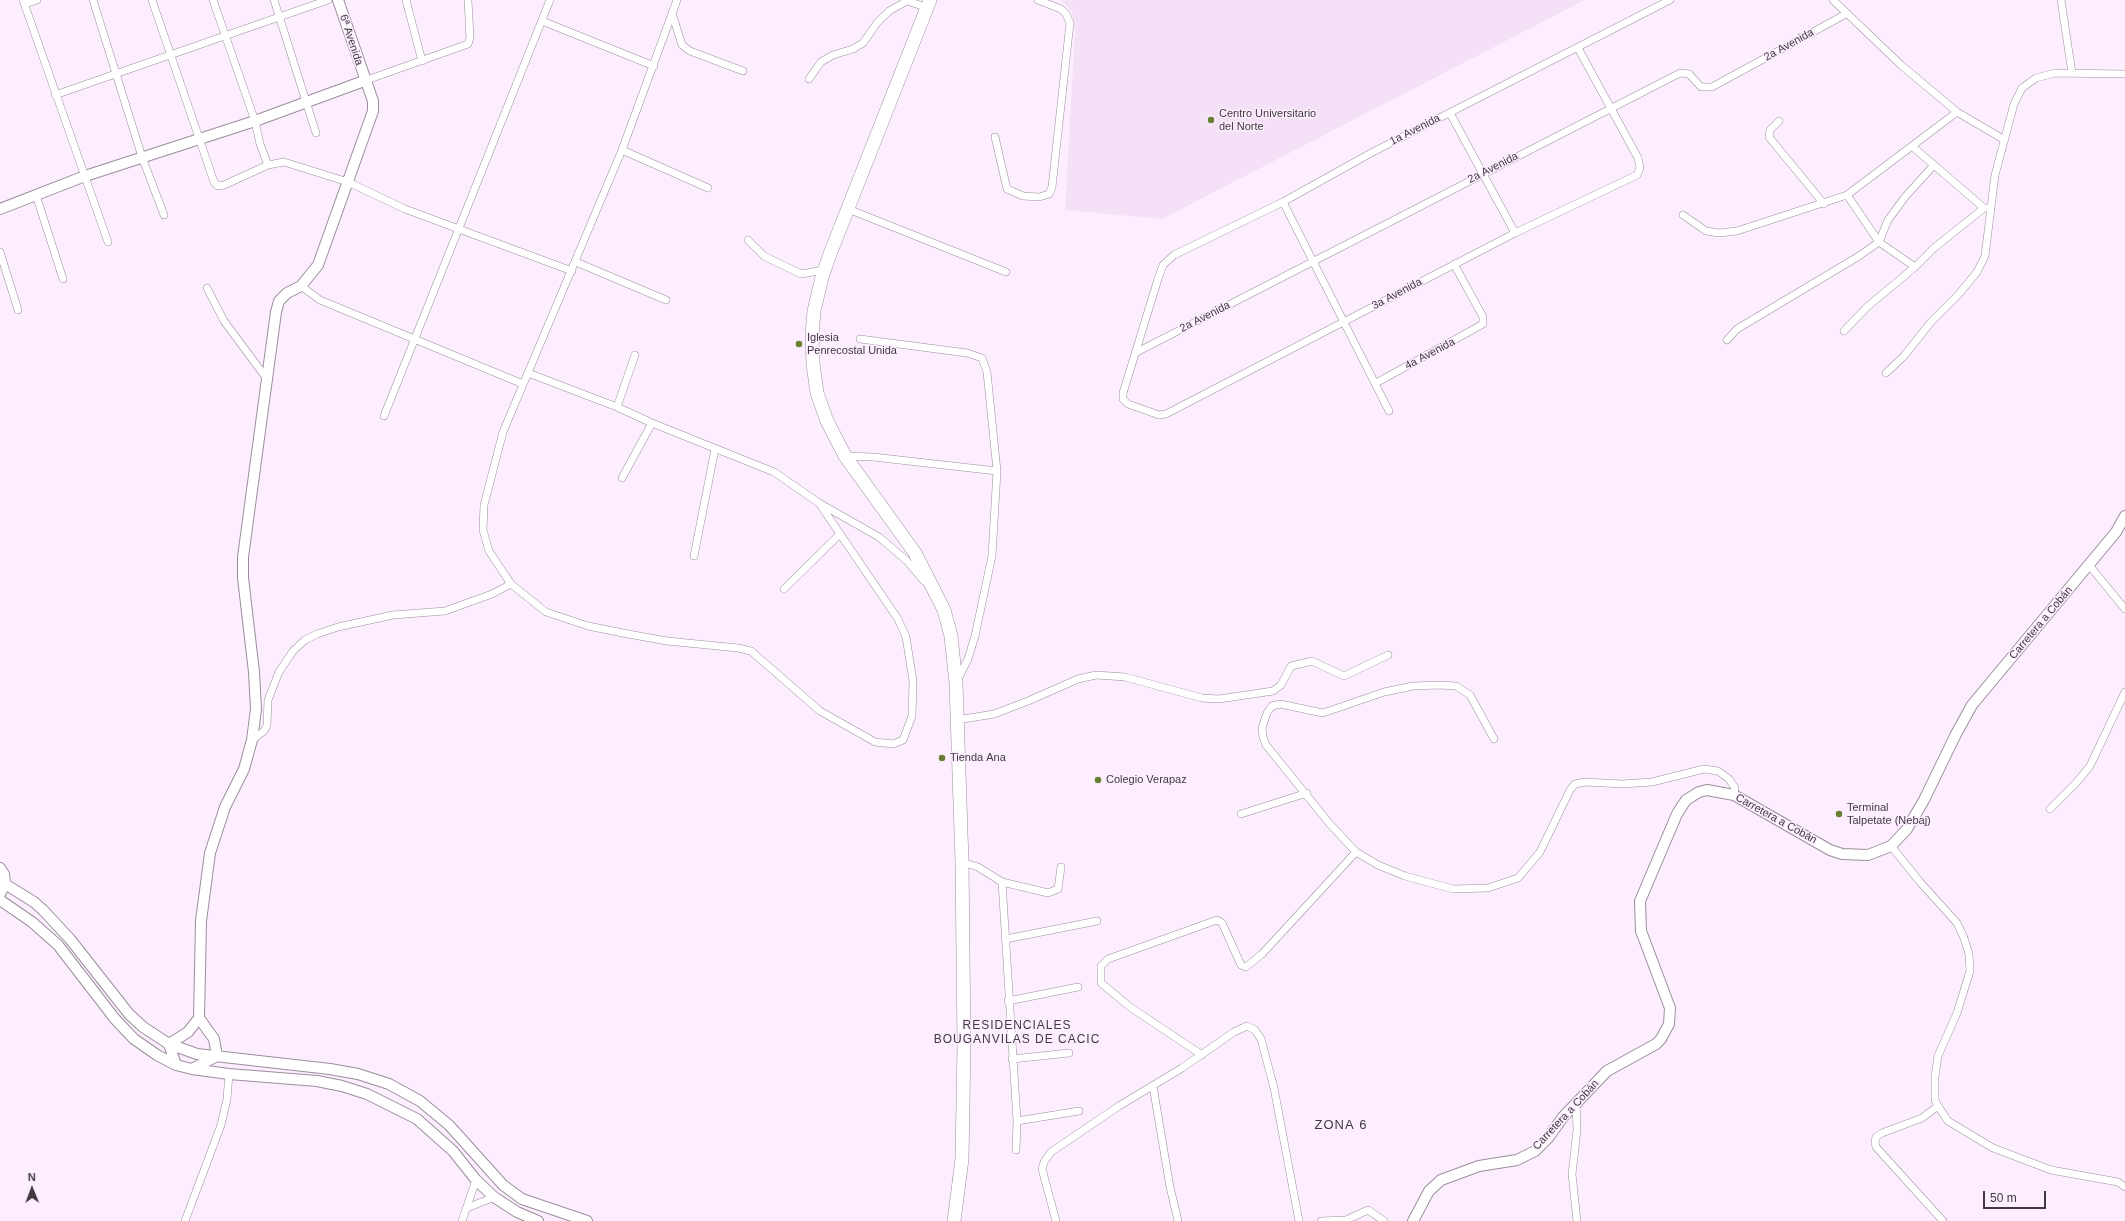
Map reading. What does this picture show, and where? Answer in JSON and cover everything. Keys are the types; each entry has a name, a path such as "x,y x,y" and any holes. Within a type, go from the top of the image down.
{"highway":[{"path":"929,4 824,270 814,311 813,364 818,393 827,421 845,456 916,553 944,610 951,636 956,683 962,862 964,1097 962,1159 954,1221"}],"street":[{"path":"38,0 24,2 55,95 108,242"},
{"path":"93,0 118,74 142,157 164,215"},
{"path":"152,0 214,182 218,186 224,185 268,165 284,162 348,182 405,209 572,271"},
{"path":"213,0 255,121 260,144 268,165"},
{"path":"274,0 316,132"},
{"path":"55,95 280,18 328,0"},
{"name":"6ª Avenida","path":"199,1018 201,921 210,853 226,807 244,770 252,740 255,702 243,578 243,557 277,307 287,293 300,286 318,265 373,111 373,102 364,81 338,0"},
{"path":"406,0 422,61"},
{"path":"0,209 85,176 255,121 468,44 470,38 468,0"},
{"path":"384,416 550,0"},
{"path":"677,0 622,150 503,432 484,504 482,530 489,551 511,584 546,612 588,626 667,641 738,648 751,651 820,711 875,742 893,744 903,740 912,716 913,681 906,636 898,619 819,503"},
{"path":"809,79 821,62 833,55 853,49 863,43 889,11 906,0 929,4"},
{"path":"995,137 1007,189 1023,196 1039,197 1049,194 1052,187 1070,23 1066,14 1061,9 1038,0"},
{"name":"1a Avenida","path":"1137,352 1163,264 1174,255 1283,202 1371,153 1670,0"},
{"path":"1833,0 1901,65 1957,112 2003,139"},
{"path":"2061,0 2072,72"},
{"path":"672,13 682,45 690,51 743,71"},
{"name":"2a Avenida","path":"1137,352 1482,173 1680,73 1689,74 1701,87 1712,87 1846,14"},
{"path":"542,21 654,66"},
{"path":"1578,48 1612,107"},
{"path":"1886,373 1904,356 1930,322 1959,294 1977,272 1985,256 1986,208 2003,139 2014,104 2022,88 2036,78 2055,73 2072,72 2125,74"},
{"name":"3a Avenida","path":"1137,352 1123,393 1123,399 1128,404 1159,415 1170,412 1515,233 1637,175 1640,168 1638,158 1612,107"},
{"path":"1684,215 1706,232 1719,233 1737,231 1824,204 1847,195 1913,147 1957,112"},
{"path":"1450,113 1515,233"},
{"path":"1779,121 1770,130 1769,137 1824,204"},
{"path":"1913,147 1986,208"},
{"path":"622,150 708,188"},
{"path":"1726,340 1737,329 1859,256 1879,242 1888,220 1905,197 1934,165"},
{"path":"36,195 63,279"},
{"path":"1847,195 1879,242 1915,267"},
{"path":"1283,202 1312,262 1345,321 1389,411"},
{"path":"1844,331 1867,307 1915,267 1934,248 1986,208"},
{"path":"848,209 1006,272"},
{"path":"748,240 764,256 801,274 824,270"},
{"path":"0,252 18,310"},
{"path":"576,262 666,300"},
{"name":"4a Avenida","path":"1376,383 1483,324 1483,317 1454,264"},
{"path":"300,286 320,300 522,384"},
{"path":"207,288 224,321 267,379"},
{"path":"860,339 967,353 982,358 987,372 997,471 992,556 976,636 968,658 956,683"},
{"path":"617,407 635,355"},
{"path":"528,373 617,407 652,423 774,472 819,503 879,537 907,561 934,592"},
{"path":"622,478 652,423"},
{"path":"694,556 715,449"},
{"path":"845,456 874,457 997,471"},
{"name":"Carretera a Cobán","path":"1413,1221 1429,1191 1441,1180 1479,1166 1517,1160 1535,1151 1607,1071 1656,1044 1666,1032 1669,1024 1670,1008 1640,931 1640,901 1677,814 1686,800 1699,792 1707,790 1734,795 1830,850 1842,854 1868,855 1891,846 1907,829 1924,800 1956,734 1972,705 2121,530 2125,516"},
{"path":"784,588 840,534"},
{"path":"2090,565 2125,608"},
{"path":"252,740 264,731 267,725 268,700 279,672 293,651 306,640 317,634 338,627 393,615 444,611 492,594 511,584"},
{"path":"957,720 994,714 1028,702 1078,679 1096,675 1125,677 1211,699 1273,691 1281,686 1291,666 1312,661 1344,676 1388,655"},
{"path":"1494,739 1470,695 1456,686 1413,686 1384,692 1323,713 1280,704 1272,706 1264,719 1262,737 1266,745 1294,780 1307,793 1330,824 1356,852 1405,876 1453,889 1488,888 1518,878 1540,852 1570,790 1575,784 1585,782 1622,784 1652,782 1704,769 1718,771 1729,779 1735,788 1734,795"},
{"path":"2050,808 2076,783 2090,766 2125,692"},
{"path":"1241,814 1307,793"},
{"path":"1891,846 1920,882 1957,923 1964,938 1968,954 1970,971 1956,1013 1938,1056 1935,1076 1935,1100 1948,1121 1993,1148 2051,1170 2118,1182 2125,1187"},
{"path":"1202,1055 1130,1007 1101,983 1101,966 1108,960 1217,920 1222,923 1241,965 1246,967 1262,954 1356,852"},
{"path":"962,862 978,867 1002,882 1048,893 1055,892 1058,889 1061,867"},
{"path":"0,868 4,874 5,884 0,894"},
{"path":"1002,882 1008,1001 1017,1121 1016,1150"},
{"path":"5,884 34,902 43,910 70,939 129,1014 143,1027 170,1044 197,1054 330,1069 358,1074 389,1084 420,1101 449,1125 503,1185 522,1199 586,1221"},
{"path":"0,900 32,922 58,945 115,1019 134,1039 158,1055 176,1065 192,1069 229,1074 317,1081 342,1086 366,1094 418,1119 453,1151 476,1180 494,1197 517,1212 538,1221"},
{"path":"1006,939 1097,921"},
{"path":"1008,1001 1078,987"},
{"path":"170,1044 188,1032 199,1018 214,1039 217,1056"},
{"path":"1056,1221 1042,1169 1044,1162 1051,1152 1202,1055 1234,1032 1247,1026 1256,1030 1261,1038 1274,1088 1299,1221"},
{"path":"170,1044 176,1065"},
{"path":"1012,1059 1069,1053"},
{"path":"192,1069 217,1056"},
{"path":"185,1221 221,1125 227,1099 229,1074"},
{"path":"1152,1086 1170,1187 1178,1221"},
{"path":"1576,1104 1577,1130 1572,1174 1577,1221"},
{"path":"1938,1106 1922,1118 1876,1137 1875,1142 1876,1147 1943,1221"},
{"path":"1017,1121 1079,1111"},
{"path":"462,1221 476,1180"},
{"path":"467,1208 494,1197"},
{"path":"1321,1221 1346,1220 1368,1210 1384,1221"}],"shaded area":[{"name":"Centro Universitario del Norte","path":"1061,0 1585,0 1162,219 1065,210 1075,31 1072,12"}],"place":[{"name":"Centro Universitario del Norte","path":"1211,120"},
{"name":"Iglesia Penrecostal Unida","path":"799,344"},
{"name":"Tienda Ana","path":"942,758"},
{"name":"Colegio Verapaz","path":"1098,780"},
{"name":"Terminal Talpetate (Nebaj)","path":"1839,814"}],"district":[{"name":"RESIDENCIALES BOUGANVILAS DE CACIC","path":"1017,1033"},
{"name":"ZONA 6","path":"1341,1125"}]}
